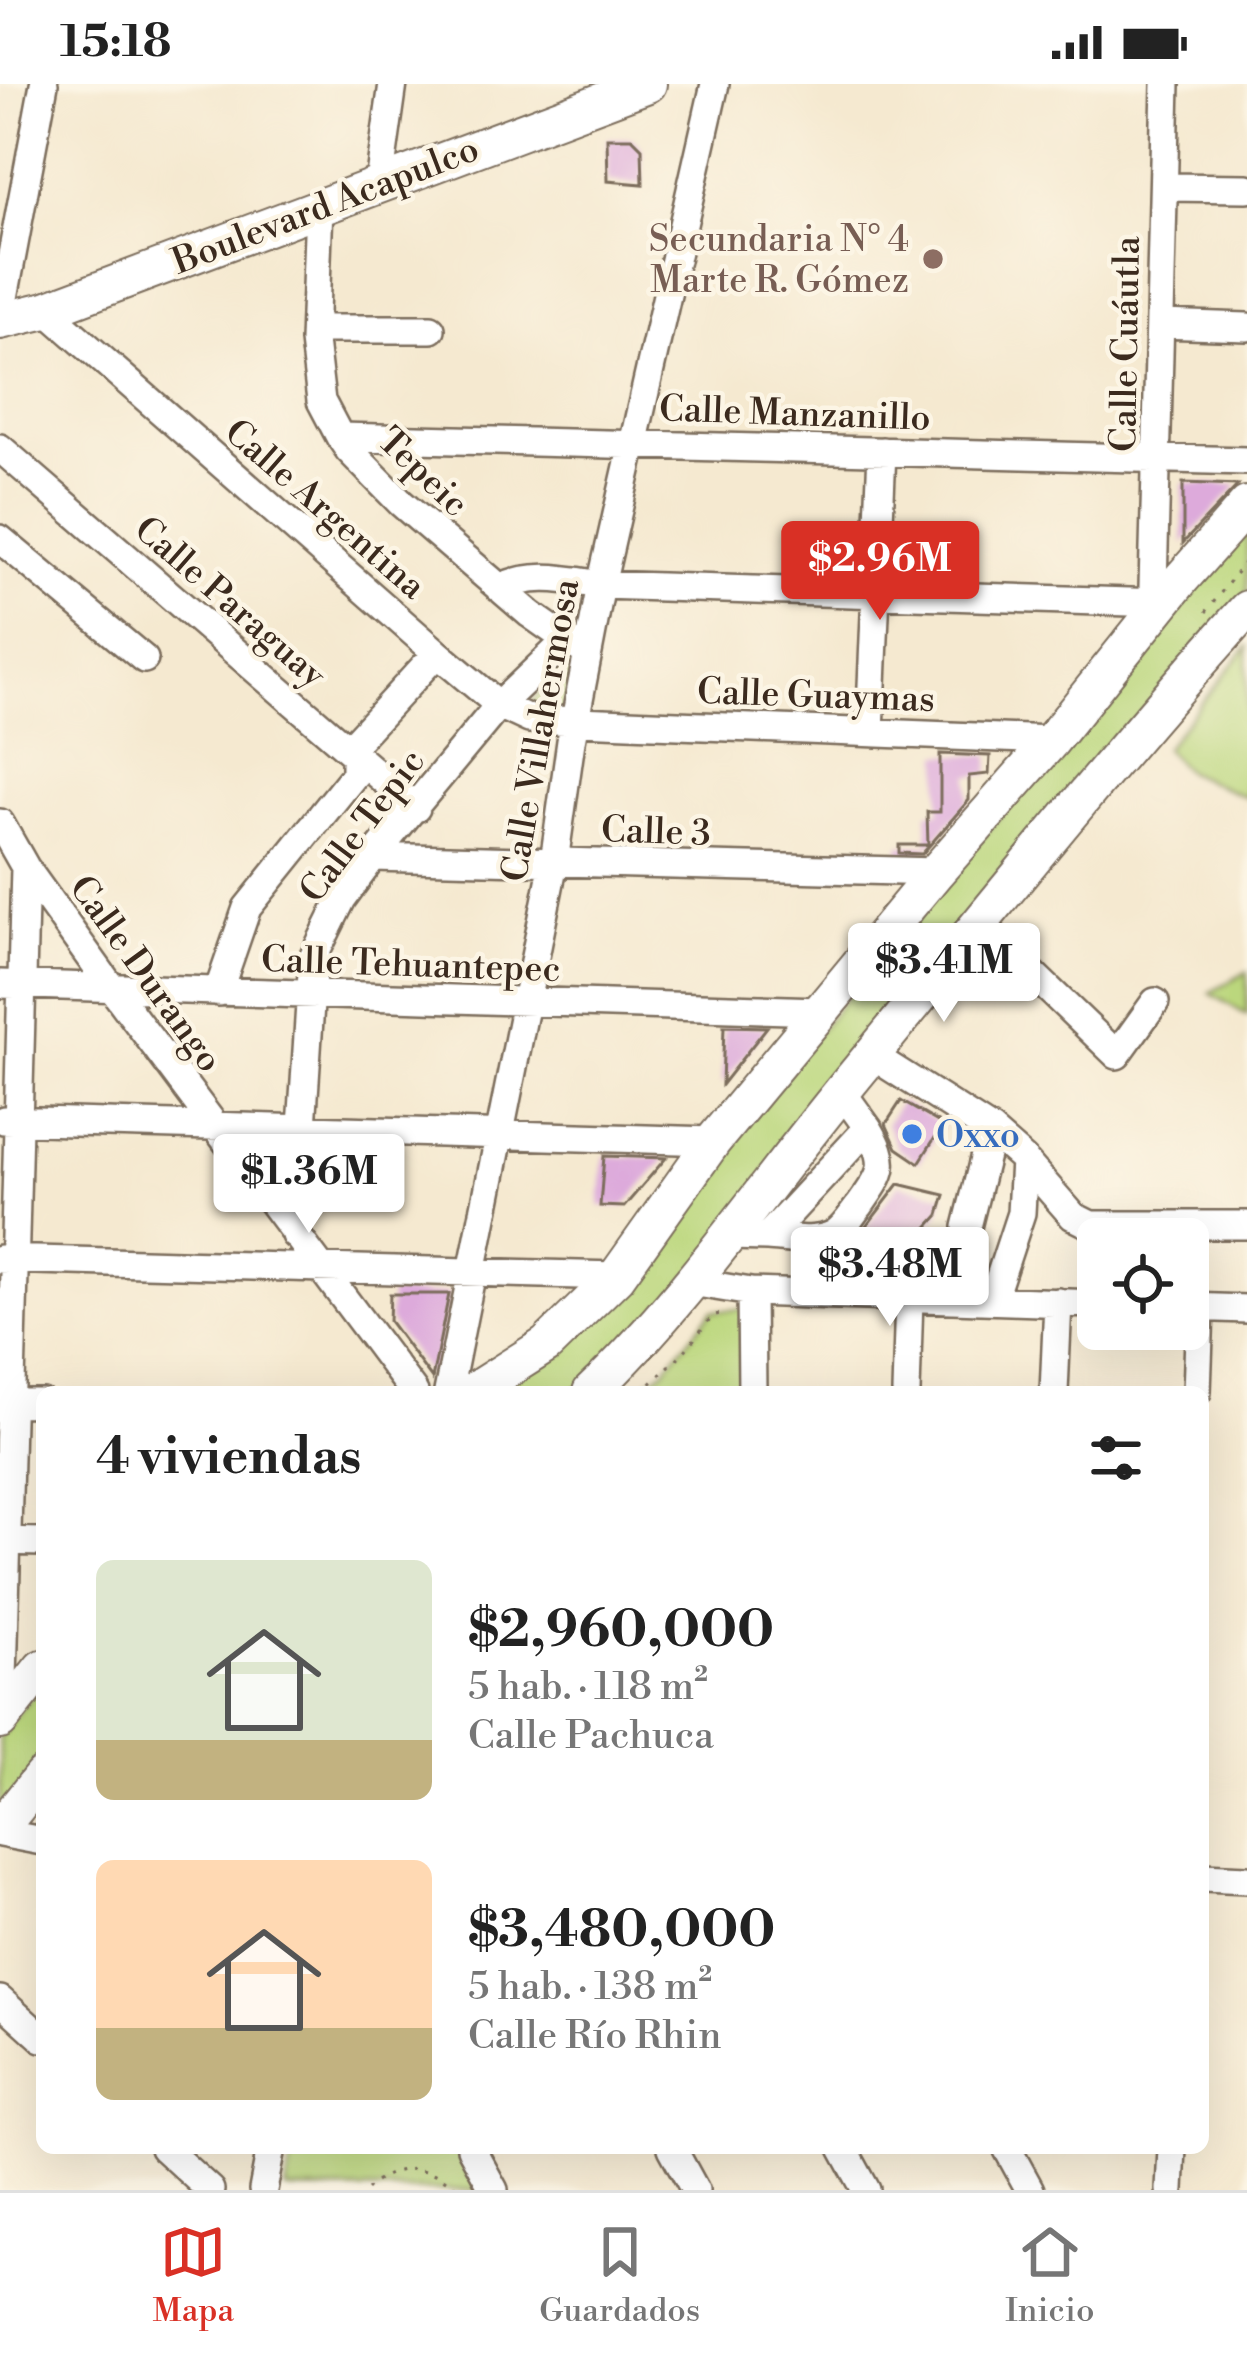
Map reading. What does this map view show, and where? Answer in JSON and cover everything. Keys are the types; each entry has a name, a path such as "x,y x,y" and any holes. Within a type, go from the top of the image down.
{"main road":[{"name":"Boulevard Acapulco","path":"0,320 46,310 649,84"},
{"path":"481,1386 546,1345 617,1276 712,1141 1247,505"},
{"path":"596,1386 631,1354 979,922 1247,610"},
{"path":"2,1701 36,1673"},
{"path":"0,1831 36,1784"}],"street":[{"path":"0,320 44,84"},
{"path":"379,183 393,84"},
{"name":"Calle Villahermosa","path":"449,1386 554,862 577,722 578,648 601,585 716,84"},
{"name":"Calle Cuáutla","path":"1162,603 1153,587 1166,84"},
{"path":"1164,187 1247,188"},
{"name":"Tepeic","path":"319,206 314,329 321,401 340,437 400,503 578,648"},
{"name":"Calle Argentina","path":"46,310 499,705 529,718 577,722"},
{"path":"1161,324 1247,327"},
{"path":"314,329 431,329"},
{"name":"Calle Manzanillo","path":"340,437 1247,461"},
{"name":"Calle Paraguay","path":"0,448 416,808"},
{"path":"870,732 882,451"},
{"path":"0,539 144,659"},
{"path":"499,588 522,578 545,576 601,585 1162,603"},
{"name":"Calle Tepic","path":"295,1235 314,958 342,899 499,705 578,648"},
{"path":"218,992 248,908 355,774 355,742 437,652"},
{"name":"Calle Guaymas","path":"577,722 1052,740"},
{"name":"Calle Durango","path":"4,834 111,987 409,1386"},
{"name":"Calle 3","path":"373,857 936,872"},
{"path":"2,1701 11,984 25,867"},
{"path":"979,922 1117,1055 1155,1002"},
{"name":"Calle Tehuantepec","path":"11,984 820,1011"},
{"path":"873,1056 991,1131 1024,1160 1073,1216 1091,1225 1247,1225"},
{"path":"728,1236 813,1240 836,1233 844,1225 882,1174 880,1148 842,1092"},
{"path":"9,1120 712,1141"},
{"path":"767,1238 868,1127"},
{"path":"981,1298 967,1227 991,1131"},
{"path":"981,1298 1022,1213 1024,1160"},
{"path":"7,1259 617,1276"},
{"path":"691,1282 751,1292 1077,1303"},
{"path":"751,1292 752,1386"},
{"path":"906,1386 909,1298"},
{"path":"1054,1386 1058,1302"},
{"path":"1209,1308 1247,1309"},
{"path":"1196,1350 1197,1386"},
{"path":"6,1402 36,1403"},
{"path":"4,1541 36,1542"},
{"path":"0,1831 36,1840"},
{"path":"1209,1877 1247,1879"},
{"path":"0,2000 36,2033"},
{"path":"171,2154 211,2190"},
{"path":"263,2190 270,2154"},
{"path":"475,2154 494,2190"},
{"path":"675,2154 695,2190"},
{"path":"846,2154 866,2190"},
{"path":"1170,2190 1172,2154"}],"path":[{"path":"647,1386 699,1336 712,1315 724,1315"},
{"path":"367,2190 388,2173 408,2168 428,2170 455,2189"},
{"path":"371,2184 377,2190"}],"green space":[{"path":"1247,523 1247,607 609,1386 498,1386 542,1358"},
{"path":"1247,647 1247,798 1187,772 1164,749"},
{"path":"572,661 577,665 564,716 529,705 564,664"},
{"path":"1247,972 1247,1015 1210,993"},
{"path":"746,1309 746,1386 643,1386 664,1370 712,1311"},
{"path":"36,1690 36,1795 0,1840 0,1736"},
{"path":"293,2154 472,2154 493,2190 286,2190"}],"building":[{"path":"607,138 632,138 642,148 643,184 608,181"},
{"path":"1183,483 1238,485 1183,543"},
{"path":"940,754 990,756 989,774 969,776 969,800 922,854 899,853 899,845 928,845 927,812 940,812"},
{"path":"724,1026 767,1027 722,1084"},
{"name":"Oxxo","path":"901,1101 943,1125 919,1163 897,1148 886,1124"},
{"path":"604,1156 666,1158 624,1207 600,1206"},
{"path":"899,1184 945,1195 939,1215 913,1244 898,1249 865,1228"},
{"path":"390,1294 449,1294 432,1379 389,1321"}],"place":[{"name":"Secundaria N° 4 Marte R. Gómez","path":"933,259"},
{"name":"Oxxo","path":"912,1134"}]}
